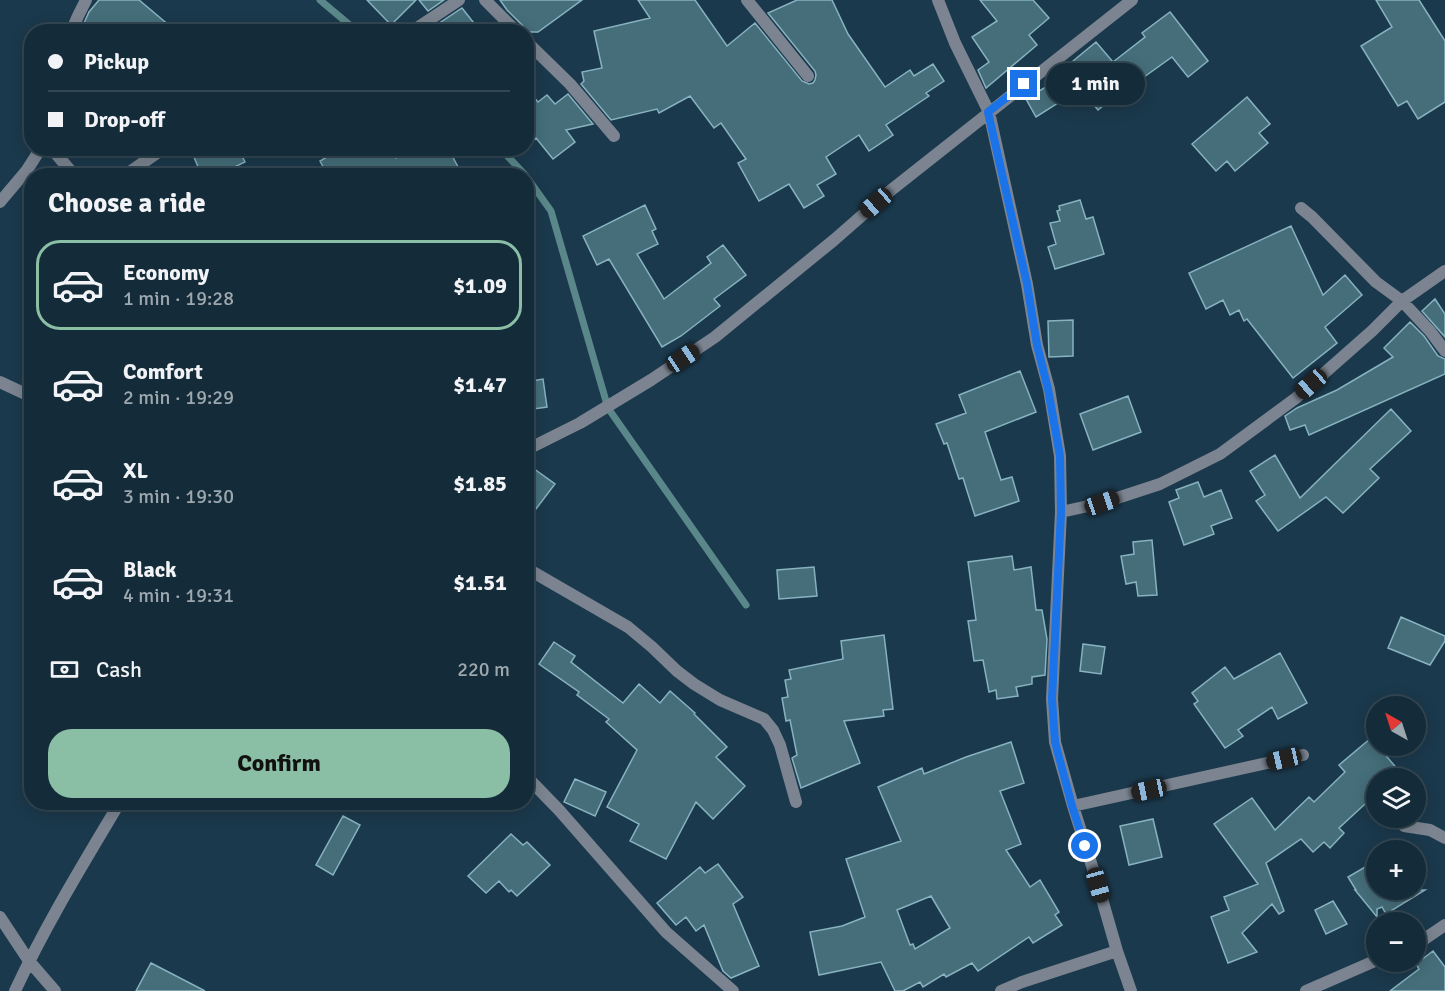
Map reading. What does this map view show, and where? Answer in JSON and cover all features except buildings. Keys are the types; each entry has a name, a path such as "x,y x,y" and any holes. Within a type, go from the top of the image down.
{"street":[{"path":"75,24 86,0"},
{"path":"423,24 459,0"},
{"path":"485,0 509,24"},
{"path":"747,0 808,76"},
{"path":"938,0 955,43 988,112 1048,389 1060,456 1061,512 1052,699 1055,742 1072,806 1131,991"},
{"path":"534,446 580,423 651,380 715,337 834,240 890,190 1132,0"},
{"path":"534,49 570,84 614,135"},
{"path":"58,156 68,168"},
{"path":"135,168 153,156"},
{"path":"0,202 24,174"},
{"path":"1301,208 1376,282 1402,301 1445,351"},
{"path":"1061,512 1102,503 1160,484 1220,454 1296,398 1372,331 1402,301 1445,271"},
{"path":"0,382 24,393"},
{"path":"534,573 628,627 694,684 720,700 764,719 773,730 780,745 796,802"},
{"path":"1072,806 1303,755"},
{"path":"534,784 666,932 733,991"},
{"path":"15,991 77,874 115,810"},
{"path":"1417,828 1430,830 1445,838"},
{"path":"0,916 29,961 55,991"},
{"path":"1426,938 1445,925"},
{"path":"1001,991 1117,951"},
{"path":"1306,991 1366,965"}],"waterway":[{"path":"320,0 348,24"},
{"path":"507,156 519,168"},
{"path":"534,187 551,211 608,408 746,605"}],"route":[{"path":"1024,84 988,112 1027,284 1060,456 1061,512 1052,699 1055,742 1085,846"}]}
